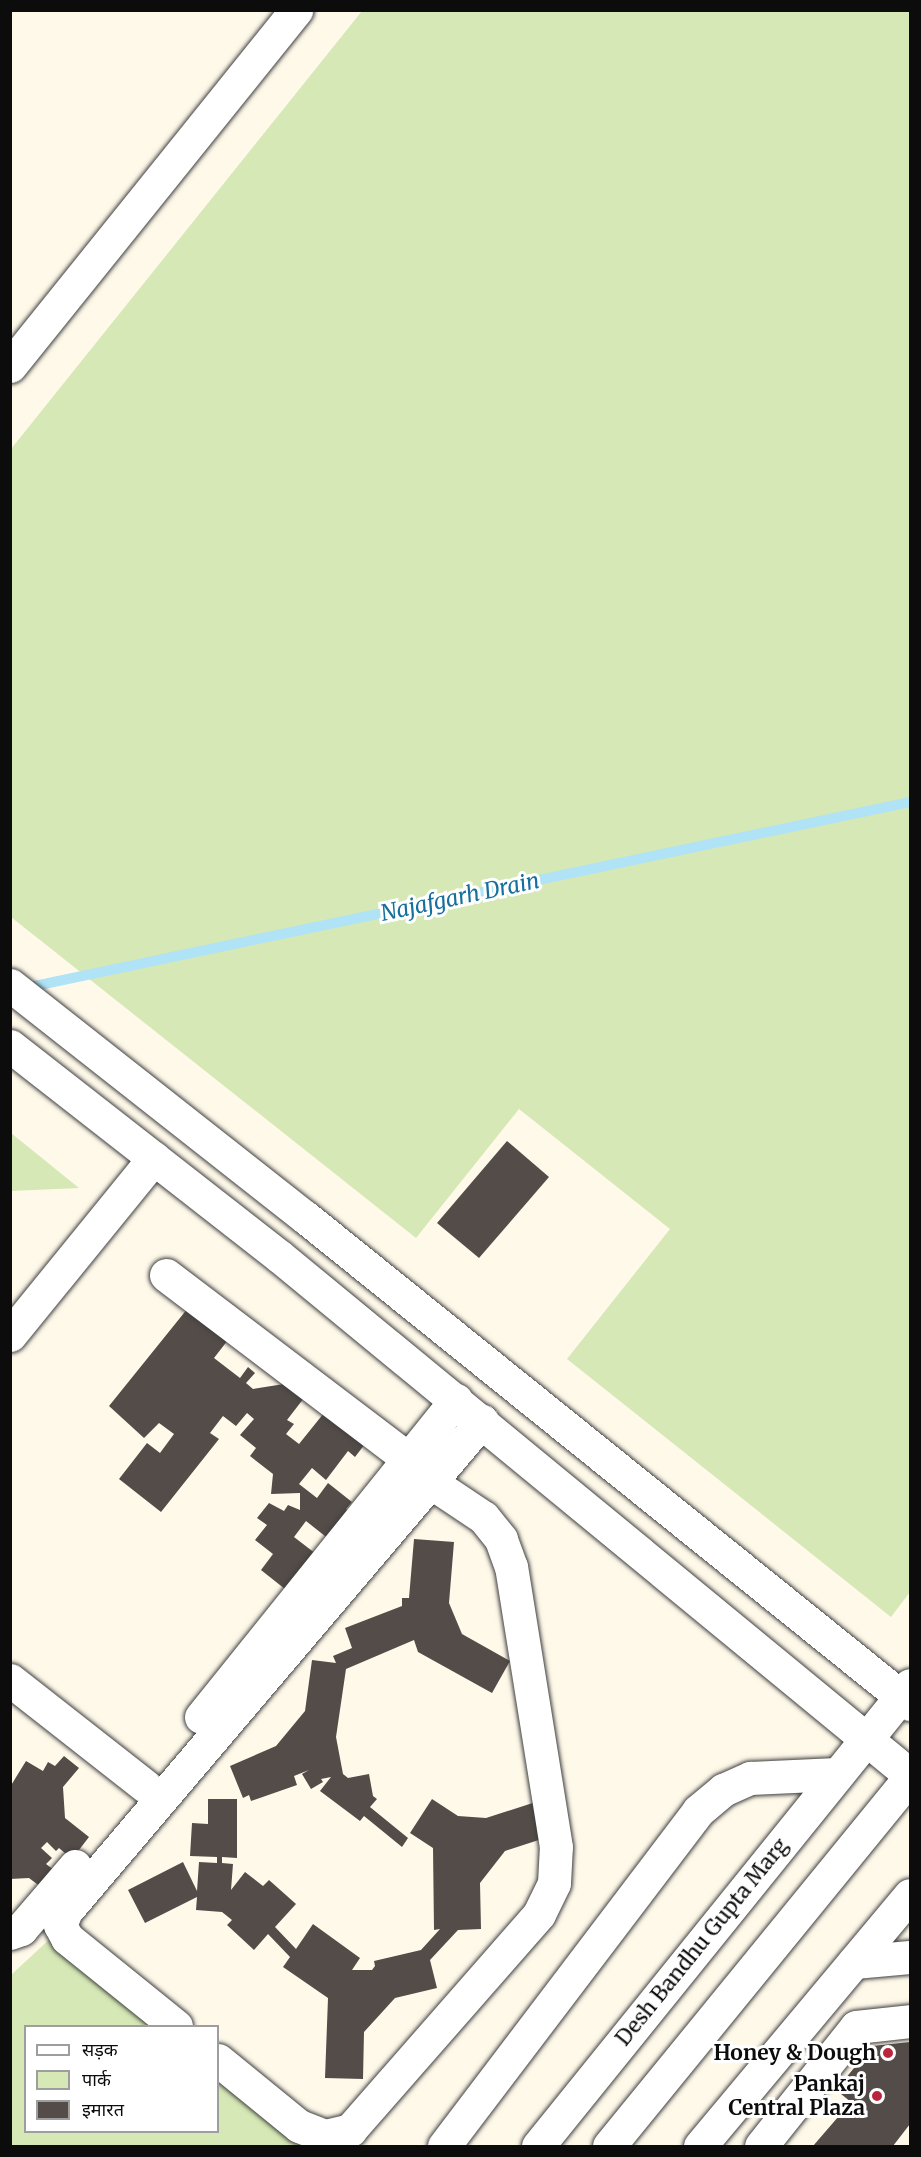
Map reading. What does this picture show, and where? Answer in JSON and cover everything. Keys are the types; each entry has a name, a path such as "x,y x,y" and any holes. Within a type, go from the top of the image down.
{"street":[{"path":"10,366 296,10"},
{"path":"10,985 907,1695"},
{"path":"10,1046 154,1158 482,1421 866,1737 910,1776 609,2146"},
{"path":"10,1335 154,1158"},
{"path":"166,1275 420,1471 483,1516 501,1539 511,1567 556,1847 554,1883 539,1914 350,2130 325,2136 299,2126 219,2061"},
{"path":"175,2025 67,1938 60,1925 66,1911 420,1471 456,1400"},
{"path":"10,1933 21,1929 420,1471 482,1421"},
{"path":"10,1680 145,1786"},
{"name":"Desh Bandhu Gupta Marg","path":"538,2146 866,1737 907,1695"},
{"path":"444,2146 698,1811 723,1790 750,1778 837,1774"},
{"path":"700,2146 910,1895"},
{"path":"854,1962 910,1957"},
{"path":"820,2003 856,2027 910,2021"},
{"path":"761,2146 856,2027"}],"green space":[{"path":"362,11 910,11 910,1592 891,1617 567,1359 670,1229 519,1109 416,1238 11,917 11,449"},
{"path":"11,1133 79,1188 11,1191"},
{"path":"52,1937 162,2025 24,2025 24,2133 219,2133 219,2072 311,2146 11,2146 11,1975"}],"building":[{"path":"507,1141 549,1177 479,1258 437,1223"},
{"path":"188,1308 228,1340 214,1358 240,1378 248,1367 255,1373 246,1383 253,1389 284,1384 304,1398 287,1420 294,1424 286,1434 299,1444 328,1408 368,1440 355,1457 348,1451 326,1480 312,1468 299,1484 317,1498 328,1483 352,1502 346,1509 356,1517 335,1544 306,1521 294,1537 320,1557 290,1593 261,1570 273,1554 255,1540 267,1525 257,1518 269,1503 284,1511 288,1505 300,1510 300,1493 271,1494 273,1474 250,1456 256,1448 240,1435 254,1419 247,1413 236,1426 223,1416 210,1433 219,1439 161,1512 119,1479 147,1443 160,1453 174,1434 159,1423 144,1438 109,1406"},
{"path":"414,1539 454,1542 449,1603 462,1634 510,1661 492,1693 418,1652 414,1640 346,1669 336,1737 343,1774 348,1778 369,1774 373,1796 377,1799 370,1807 408,1838 402,1847 364,1816 360,1821 320,1791 331,1777 321,1779 323,1782 311,1789 302,1774 309,1770 294,1776 297,1785 251,1801 249,1795 243,1798 230,1766 276,1746 305,1711 312,1660 336,1663 333,1656 352,1648 345,1628 402,1606 402,1598 409,1598"},
{"path":"64,1756 79,1768 63,1787 65,1818 89,1837 72,1859 59,1848 56,1851 47,1842 41,1848 52,1858 46,1864 58,1873 45,1890 29,1878 10,1879 10,1787 26,1761 43,1771 48,1762 55,1766"},
{"path":"208,1799 237,1799 237,1858 222,1857 222,1863 233,1864 231,1890 245,1872 263,1886 269,1880 296,1904 275,1927 296,1949 313,1924 360,1958 352,1970 372,1970 375,1966 374,1961 421,1950 440,1929 434,1930 433,1848 410,1833 432,1799 458,1816 486,1818 545,1799 551,1836 505,1851 480,1883 481,1929 458,1930 430,1960 437,1988 395,1998 364,2032 363,2079 325,2078 328,1998 283,1967 290,1957 268,1934 254,1950 227,1925 232,1920 222,1912 196,1910 197,1897 145,1923 128,1890 183,1862 197,1891 199,1862 217,1863 217,1857 190,1856 192,1823 208,1824"},
{"name":"Pankaj Central Plaza","path":"910,2042 910,2124 893,2146 813,2146 851,2102 836,2090 872,2046"}],"waterway":[{"name":"Najafgarh Drain","path":"25,988 910,802"}],"place":[{"name":"Honey & Dough","path":"888,2053"},
{"name":"Pankaj Central Plaza","path":"877,2096"}]}
